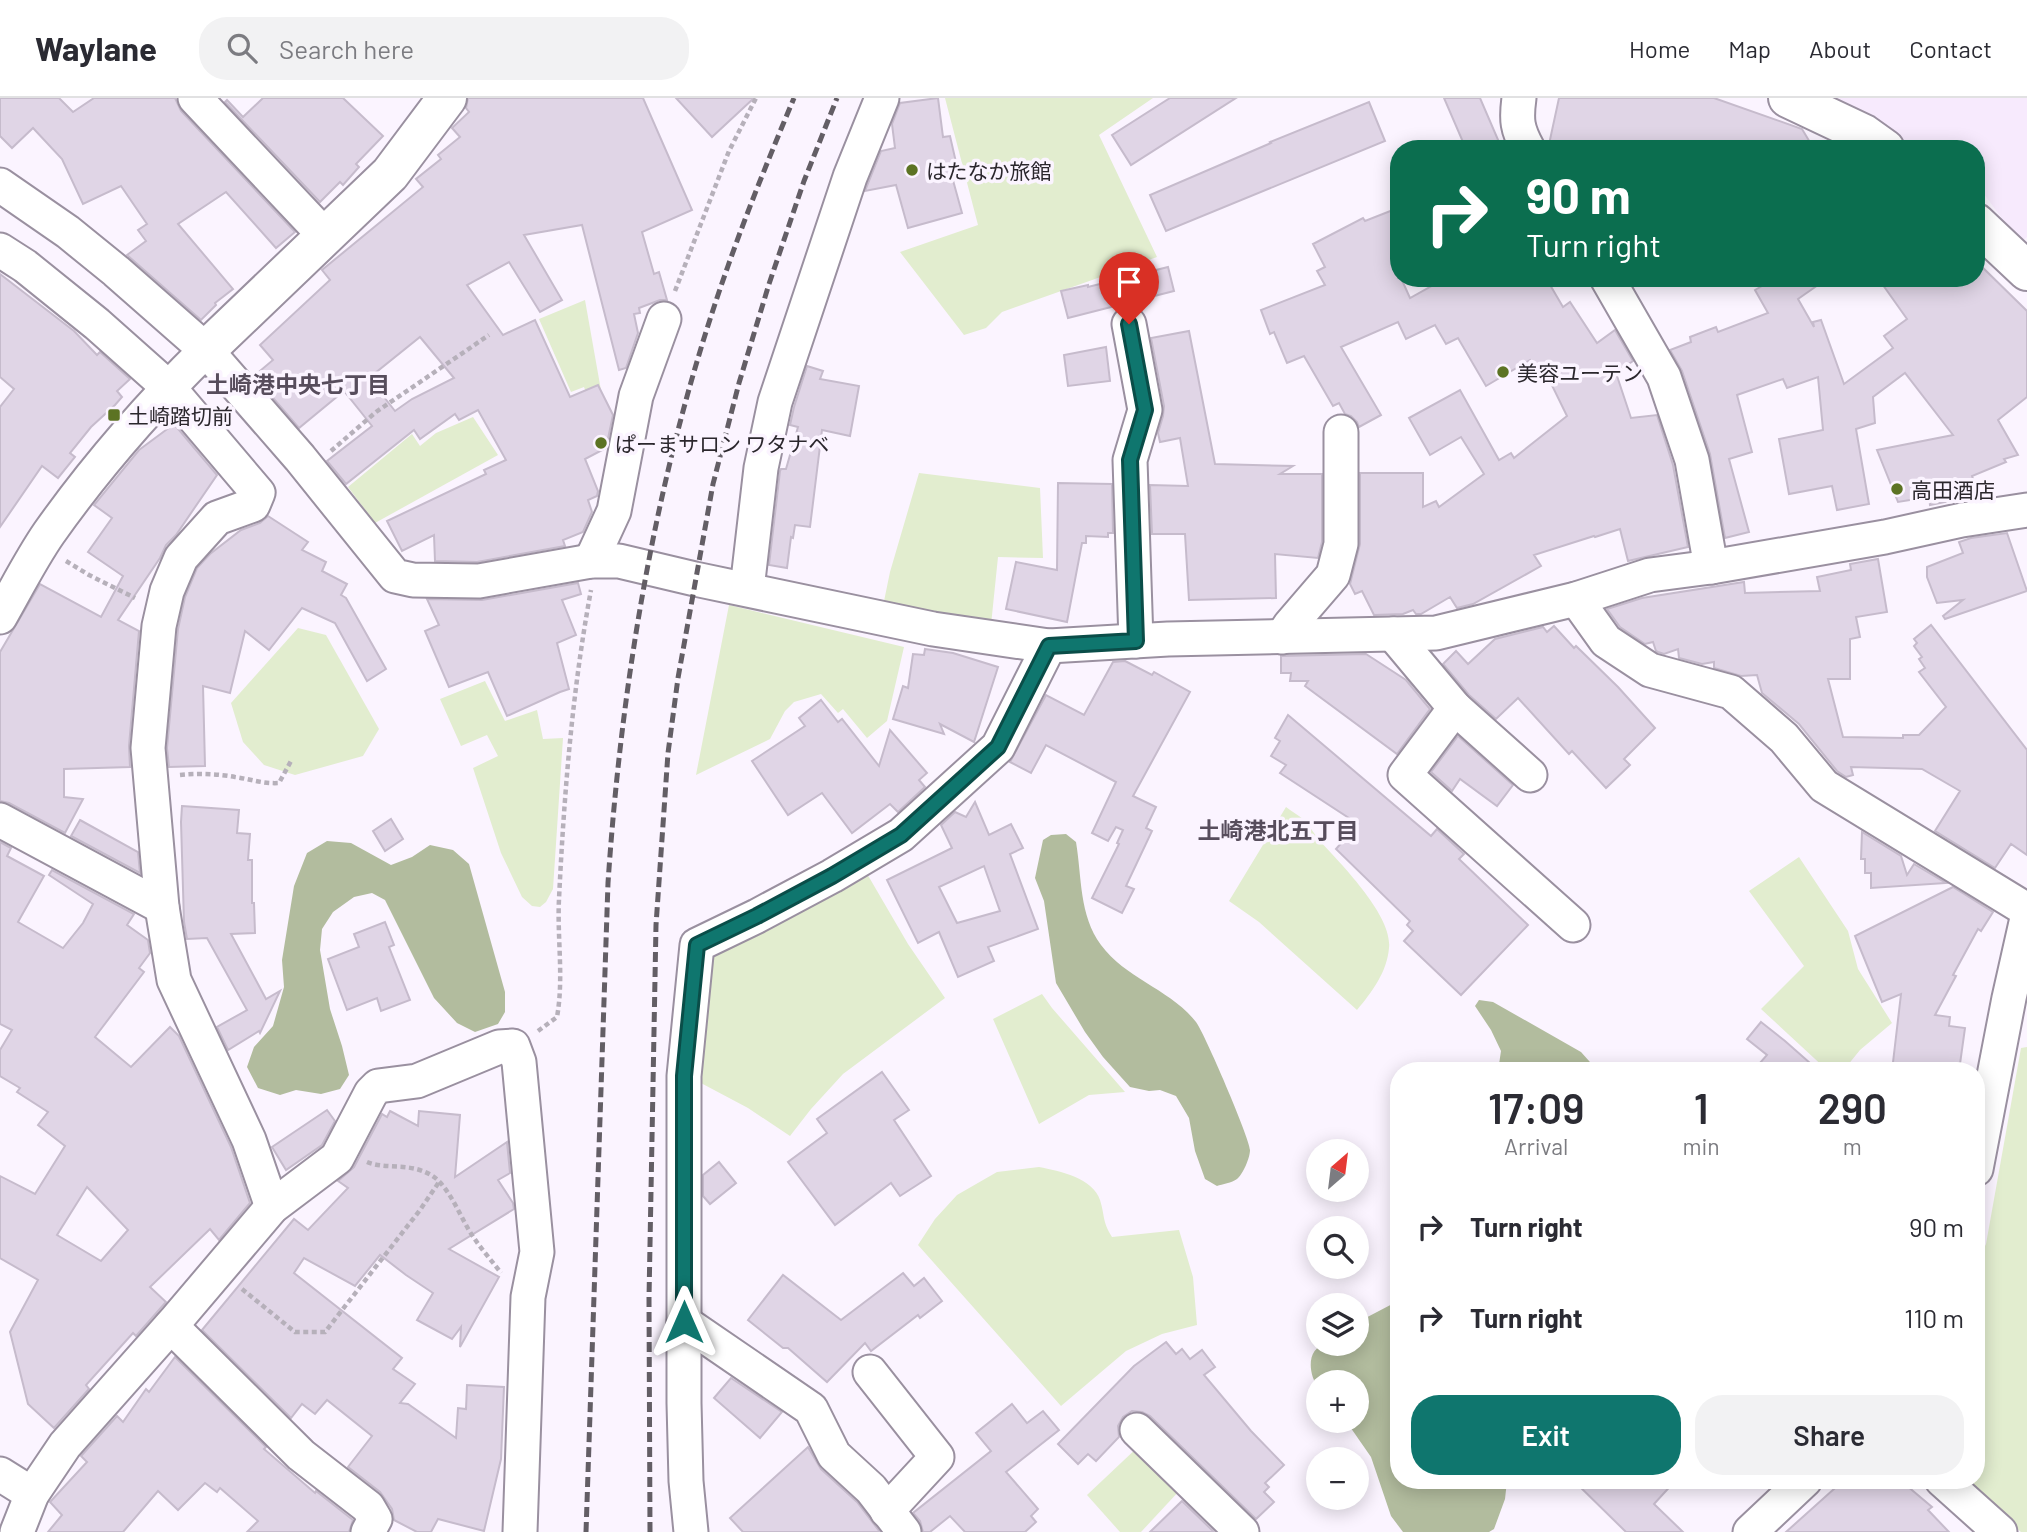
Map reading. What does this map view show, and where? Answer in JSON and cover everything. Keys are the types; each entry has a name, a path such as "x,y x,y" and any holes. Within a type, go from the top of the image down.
{"street":[{"path":"195,98 326,237"},
{"path":"0,617 48,534 111,453 206,350 390,174 447,98"},
{"path":"747,589 761,468 775,402 850,177 882,98"},
{"path":"1519,98 1516,116 1523,140"},
{"path":"1788,98 1872,140"},
{"path":"0,185 68,232 206,350 395,576 413,580 480,580 591,561 619,561 933,629 1049,646 1436,633 1576,599 1650,575 1885,537 1962,520 2027,510"},
{"path":"1985,231 2027,271"},
{"path":"0,250 25,266 97,324 169,388 258,493 253,505 216,518 181,558 167,591 159,626 148,748 162,908 174,980 249,1140 272,1207"},
{"path":"1612,287 1664,377 1692,460 1711,566"},
{"path":"591,561 614,511 636,396 664,319"},
{"path":"1129,324 1145,410 1130,460 1136,641"},
{"path":"1282,637 1333,575 1341,544 1341,432"},
{"path":"1576,599 1606,641 1650,670 1731,692 1784,738 1824,786 2027,910"},
{"path":"1393,634 1455,708 1531,775"},
{"path":"691,1532 686,1481 684,1076 697,945 832,876 901,835 998,747 1049,646"},
{"path":"1455,708 1405,775 1573,925"},
{"path":"0,820 162,908"},
{"path":"1985,1127 2025,941"},
{"path":"17,1532 32,1494 65,1445 272,1207 337,1158 371,1093 378,1086 417,1082 499,1047 513,1046 519,1062 537,1252 528,1297 520,1532"},
{"path":"684,1322 811,1409 834,1455 871,1489 896,1521 937,1457 870,1372"},
{"path":"171,1326 301,1455 368,1507 375,1519 368,1532"},
{"path":"1137,1430 1242,1532"},
{"path":"0,1474 32,1494"},
{"path":"1750,1532 1795,1489"},
{"path":"1952,1489 2000,1532"}],"path":[{"path":"664,319 729,151 756,98"},
{"path":"309,470 376,412 489,335"},
{"path":"41,546 128,595 163,605"},
{"path":"513,1046 557,1017 561,998 559,902 568,758 583,633 592,585 591,561"},
{"path":"151,779 191,774 233,776 268,784 279,783 291,761"},
{"path":"340,1152 372,1164 403,1166 430,1175 439,1182 474,1238 507,1280 528,1297"},
{"path":"218,1270 296,1332 325,1332 439,1182"}],"shaded area":[{"path":"1828,98 2027,98 2027,237 2020,243 1985,195 1985,140 1894,140 1842,104"}],"green space":[{"path":"945,98 1153,98 1099,135 1157,257 1002,312 986,328 964,335 900,252 978,225"},
{"path":"585,300 602,396 590,402 584,387 571,392 539,319"},
{"path":"473,417 498,455 375,523 348,487 412,434 420,446 436,433"},
{"path":"919,473 1040,488 1043,558 998,557 991,625 883,606 890,572"},
{"path":"729,605 904,647 887,721 867,738 843,709 838,713 821,694 794,702 785,711 770,739 696,775"},
{"path":"298,628 326,635 379,729 363,756 295,775 264,765 243,742 231,703"},
{"path":"485,681 505,721 537,710 543,739 563,738 553,889 540,907 532,906 522,897 501,853 473,768 498,756 487,735 461,746 440,699"},
{"path":"1286,807 1305,822 1364,891 1383,921 1388,935 1388,957 1382,973 1357,1010 1259,922 1229,901"},
{"path":"1066,834 1076,842 1085,909 1101,945 1123,967 1185,1011 1196,1022 1208,1045 1250,1150 1244,1170 1235,1180 1217,1186 1205,1179 1195,1151 1189,1118 1176,1096 1160,1090 1130,1087 1085,1032 1056,983 1044,901 1035,878 1043,840 1051,835"},
{"path":"327,841 351,843 391,865 412,857 430,845 453,850 469,864 505,992 505,1012 498,1024 475,1032 457,1023 434,998 385,900 372,893 354,897 333,912 322,929 320,950 330,1009 349,1075 340,1089 321,1094 296,1090 280,1095 258,1088 247,1067 254,1047 273,1026 284,987 282,960 294,886 307,853"},
{"path":"1799,857 1848,931 1858,969 1892,1023 1860,1050 1850,1062 1818,1062 1761,1009 1804,966 1749,891"},
{"path":"866,872 908,944 945,998 843,1074 790,1136 748,1108 699,1082 707,957"},
{"path":"1042,994 1125,1092 1089,1095 1039,1124 993,1019"},
{"path":"1479,1000 1493,1002 1581,1052 1590,1062 1499,1062 1501,1051 1475,1006"},
{"path":"2027,1047 2027,1532 2021,1532 1973,1489 1985,1489 1985,1246 2021,1048"},
{"path":"1039,1167 1075,1177 1090,1186 1100,1200 1112,1237 1179,1230 1193,1277 1197,1325 1162,1334 1126,1351 1061,1406 918,1245 935,1219 957,1195 997,1172"},
{"path":"1390,1305 1390,1489 1506,1489 1494,1529 1489,1532 1403,1532 1391,1516 1369,1454 1369,1447 1364,1447 1354,1433 1369,1433 1369,1370 1311,1370 1312,1356 1369,1356 1369,1316"},
{"path":"1139,1446 1180,1490 1141,1532 1120,1532 1087,1495"}],"building":[{"path":"0,98 59,98 73,112 94,98 175,98 181,111 295,232 276,248 226,192 178,224 233,289 215,303 201,320 127,255 146,241 138,230 147,224 121,186 83,204 62,159 33,128 12,148 0,136"},
{"path":"263,98 343,98 383,136 356,164 359,167 343,185 340,182 320,202 225,102 227,100 243,117"},
{"path":"468,98 643,98 692,210 642,232 654,274 659,272 667,300 639,308 640,313 634,314 638,333 626,368 619,370 582,225 524,235 562,300 540,312 509,262 467,285 503,335 535,320 570,397 598,385 613,415 606,448 585,459 598,491 597,496 588,500 592,512 583,532 563,540 565,546 477,562 435,561 434,535 402,551 387,521 486,474 484,470 506,460 478,410 459,420 455,414 420,439 414,430 346,484 327,461 372,426 344,391 299,428 254,376 273,360 260,345 330,280 322,270 423,187 416,179 441,159 438,155 460,137 452,128 469,112 466,108","holes":["420,337 454,378 412,399 395,411 369,378"]},
{"path":"676,98 754,98 712,137"},
{"path":"938,98 943,137 950,136 958,171 951,173 962,213 908,228 896,185 865,191 881,151 895,148 892,124 900,103"},
{"path":"1170,98 1236,98 1131,165 1112,135"},
{"path":"1444,98 1480,98 1498,140 1462,140"},
{"path":"1559,98 1714,98 1802,129 1809,140 1550,140"},
{"path":"1369,102 1385,141 1166,231 1150,195"},
{"path":"1390,211 1390,287 1405,287 1410,298 1430,287 1551,287 1563,307 1570,302 1597,343 1615,330 1633,361 1616,373 1631,418 1657,415 1673,465 1688,547 1628,561 1620,529 1534,555 1541,566 1473,604 1457,608 1450,597 1421,614 1416,614 1413,610 1403,614 1374,615 1362,591 1355,594 1350,584 1360,544 1360,473 1423,473 1423,507 1436,501 1439,507 1484,474 1461,437 1430,455 1409,418 1460,390 1499,460 1511,453 1514,458 1567,416 1544,369 1538,372 1530,360 1486,386 1458,338 1446,344 1435,325 1406,339 1398,322 1341,347 1381,415 1359,427 1351,416 1345,414 1339,403 1333,406 1304,356 1287,363 1274,332 1270,334 1261,310 1325,285 1317,271 1325,267 1313,244 1363,218 1365,221"},
{"path":"1168,267 1174,291 1068,318 1061,291"},
{"path":"1985,270 2027,311 2027,397 1998,420 2018,455 2004,459 2006,462 1972,476 1979,495 1930,505 1929,497 1898,502 1877,450 1953,435 1905,373 1873,397 1875,423 1856,429 1869,504 1837,510 1832,486 1789,494 1779,439 1823,430 1818,377 1787,388 1783,379 1737,395 1752,452 1729,459 1749,532 1725,538 1710,454 1682,371 1670,350 1691,342 1690,337 1716,327 1718,332 1768,313 1755,290 1760,287 1815,287 1798,299 1814,327 1813,322 1821,320 1844,384 1893,348 1884,336 1907,319 1884,287 1985,287"},
{"path":"0,274 74,331 97,355 100,352 130,379 117,391 122,397 91,427 70,453 75,457 58,478 42,466 0,527 0,407 14,389 0,377"},
{"path":"1189,331 1215,464 1293,466 1280,474 1322,474 1322,542 1318,558 1275,554 1276,598 1189,600 1185,534 1152,534 1150,485 1188,486 1180,438 1160,442 1158,433 1164,406 1151,338"},
{"path":"1106,347 1110,381 1068,386 1064,355"},
{"path":"807,366 823,371 820,379 859,386 850,436 822,430 810,527 795,525 787,568 769,565 780,471 786,469 798,427 790,425"},
{"path":"174,424 217,475 176,535 166,545 118,620 139,631 129,746 130,767 64,769 64,797 83,799 65,833 9,803 0,801 0,652 40,584 101,617 123,576 88,552 112,518 94,505 139,450"},
{"path":"1058,483 1112,484 1113,533 1108,533 1108,537 1086,536 1086,543 1082,543 1067,622 1006,609 1016,562 1057,570"},
{"path":"268,516 308,542 302,550 326,562 322,571 347,584 341,595 346,598 386,669 367,681 335,623 302,608 269,650 245,631 230,693 203,686 205,766 169,767 167,748 178,629 185,597 197,568 210,554 241,530 260,523"},
{"path":"2007,533 2027,591 1945,619 1943,616 1963,600 1937,603 1927,577 1927,567 1963,553 1959,542"},
{"path":"1878,559 1887,612 1856,617 1860,637 1850,639 1850,679 1828,679 1843,737 1903,738 1903,735 1919,735 1946,707 1919,672 1925,668 1919,659 1922,657 1914,646 1917,643 1914,639 1931,625 2027,750 2027,855 2011,844 1995,868 1935,831 1960,791 1922,769 1851,767 1853,775 1846,777 1837,771 1799,724 1762,693 1757,675 1741,676 1714,668 1714,662 1702,664 1679,658 1678,649 1664,654 1658,652 1653,642 1645,644 1620,627 1607,609 1642,598 1744,582 1745,593 1820,591 1817,577 1851,570 1850,564"},
{"path":"578,583 581,594 562,600 576,635 557,643 569,689 507,716 488,672 449,687 425,631 439,625 427,599 482,600"},
{"path":"1554,626 1574,648 1576,646 1618,687 1655,728 1624,759 1630,765 1606,788 1572,751 1569,754 1518,698 1496,719 1469,695 1443,664 1456,651 1468,664 1495,639 1543,627 1547,632"},
{"path":"925,649 953,653 998,667 974,742 940,724 944,734 893,719 903,686 908,688 913,654 924,655"},
{"path":"1366,654 1406,680 1430,709 1397,754 1305,686 1308,681 1290,681 1291,673 1281,673 1281,656"},
{"path":"1125,661 1152,675 1154,672 1190,692 1133,796 1156,807 1146,828 1152,831 1126,886 1134,889 1122,913 1092,898 1119,844 1117,843 1123,830 1116,827 1108,841 1092,833 1116,782 1046,745 1031,773 1010,762 1046,695 1084,715 1113,662"},
{"path":"821,700 838,722 842,719 879,766 890,730 927,773 919,780 925,787 898,812 890,804 852,833 822,793 788,815 752,761 805,726 799,718"},
{"path":"1288,715 1431,836 1437,829 1464,854 1459,859 1528,925 1461,995 1404,941 1413,931 1407,925 1410,921 1336,849 1358,824 1280,773 1286,765 1271,756 1280,741 1275,738"},
{"path":"1458,736 1513,785 1497,806 1460,779 1452,791 1431,772"},
{"path":"975,802 989,835 1011,824 1023,848 1010,854 1038,929 988,947 994,961 958,977 939,932 918,943 887,880 952,848 941,825 955,812 966,817","holes":["984,866 1000,911 957,923 939,887"]},
{"path":"182,806 239,810 237,833 250,834 248,860 252,860 255,933 231,934 266,999 280,991 260,1033 259,1031 228,1050 217,1027 247,1010 207,938 187,939 184,922"},
{"path":"391,819 403,839 385,851 373,831"},
{"path":"80,820 138,852 140,873 71,836"},
{"path":"1862,832 1901,856 1907,875 1914,864 1946,883 1871,888 1871,873 1865,873 1865,859 1861,859"},
{"path":"0,842 11,848 7,856 44,876 18,922 63,948 83,923 93,904 49,875 52,870 134,914 127,925 148,940 150,953 139,968 144,972 95,1037 131,1067 170,1027 179,1036 231,1147 250,1203 219,1240 210,1229 150,1287 166,1302 136,1336 133,1333 86,1385 89,1389 54,1428 28,1404 10,1332 38,1280 0,1258 0,1176 35,1194 65,1146 38,1125 48,1112 17,1092 20,1088 0,1076 0,1050 12,1030 0,1024","holes":["87,1187 128,1230 101,1261 57,1235"]},
{"path":"1953,887 1993,912 1981,931 1978,929 1935,1015 1950,1017 1949,1026 1965,1028 1960,1062 1893,1062 1901,994 1882,1002 1855,936"},
{"path":"385,922 394,945 389,947 410,1000 381,1011 377,998 347,1010 328,959 359,947 354,934"},
{"path":"1761,1022 1809,1062 1761,1062 1767,1055 1747,1039"},
{"path":"882,1072 909,1110 894,1120 931,1176 900,1196 891,1183 835,1225 788,1162 827,1133 817,1119"},
{"path":"327,1110 335,1121 322,1145 286,1170 272,1147"},
{"path":"390,1111 418,1126 419,1111 460,1115 455,1177 507,1142 510,1173 498,1180 514,1209 449,1249 499,1277 460,1347 461,1327 452,1339 417,1320 433,1293 380,1255 355,1286 304,1258 294,1273 402,1358 393,1369 415,1384 400,1403 408,1404 456,1438 458,1408 466,1409 467,1385 504,1387 501,1459 484,1531 438,1519 431,1532 417,1532 394,1520 392,1509 380,1492 348,1467 372,1436 327,1400 315,1414 302,1404 291,1418 202,1330 294,1219 308,1230 348,1188 338,1181 354,1167 382,1114 387,1117"},
{"path":"719,1162 736,1183 710,1204 703,1196 703,1175"},
{"path":"903,1273 914,1286 924,1278 942,1301 920,1318 918,1315 871,1351 865,1343 827,1382 788,1348 783,1348 748,1320 783,1275 841,1320"},
{"path":"1166,1342 1176,1354 1182,1349 1190,1359 1202,1350 1215,1367 1204,1375 1284,1465 1265,1483 1269,1487 1264,1492 1274,1502 1256,1519 1150,1416 1142,1412 1132,1411 1123,1417 1118,1426 1119,1437 1096,1461 1088,1454 1078,1464 1058,1444 1134,1366"},
{"path":"175,1357 266,1447 264,1449 315,1493 316,1491 353,1520 349,1532 247,1532 258,1521 220,1488 217,1492 205,1483 178,1510 158,1491 123,1532 48,1532 62,1515 50,1502 87,1462 81,1456 117,1416 123,1422 146,1389 149,1392"},
{"path":"731,1378 782,1412 760,1438 714,1398"},
{"path":"1012,1404 1027,1423 1043,1411 1059,1430 1006,1472 1038,1509 1031,1516 1036,1522 1025,1532 965,1532 950,1516 930,1532 923,1532 920,1521 913,1513 991,1451 976,1433"},
{"path":"808,1447 821,1469 857,1502 880,1532 743,1532 730,1518"},
{"path":"1582,1489 1668,1489 1654,1504 1683,1532 1626,1532"},
{"path":"1834,1489 1911,1489 1932,1507 1928,1510 1949,1532 1786,1532"},
{"path":"1182,1501 1214,1532 1150,1532"}],"railway":[{"path":"586,1532 608,883 614,805 634,648 663,493 703,340 744,223 794,98"},
{"path":"650,1532 649,1298 656,925 668,753 678,678 713,484 739,383 804,181 837,98"}],"place":[{"name":"はたなか旅館","path":"912,170"},
{"name":"美容ユーテン","path":"1503,372"},
{"name":"土崎踏切前","path":"114,415"},
{"name":"ぱーまサロン ワタナベ","path":"601,443"},
{"name":"高田酒店","path":"1897,489"}],"district":[{"name":"土崎港中央七丁目","path":"298,384"},
{"name":"土崎港北五丁目","path":"1278,830"}],"route":[{"path":"684,1322 684,1076 697,945 832,876 901,835 998,747 1049,646 1136,641 1130,460 1145,410 1129,324"}]}
